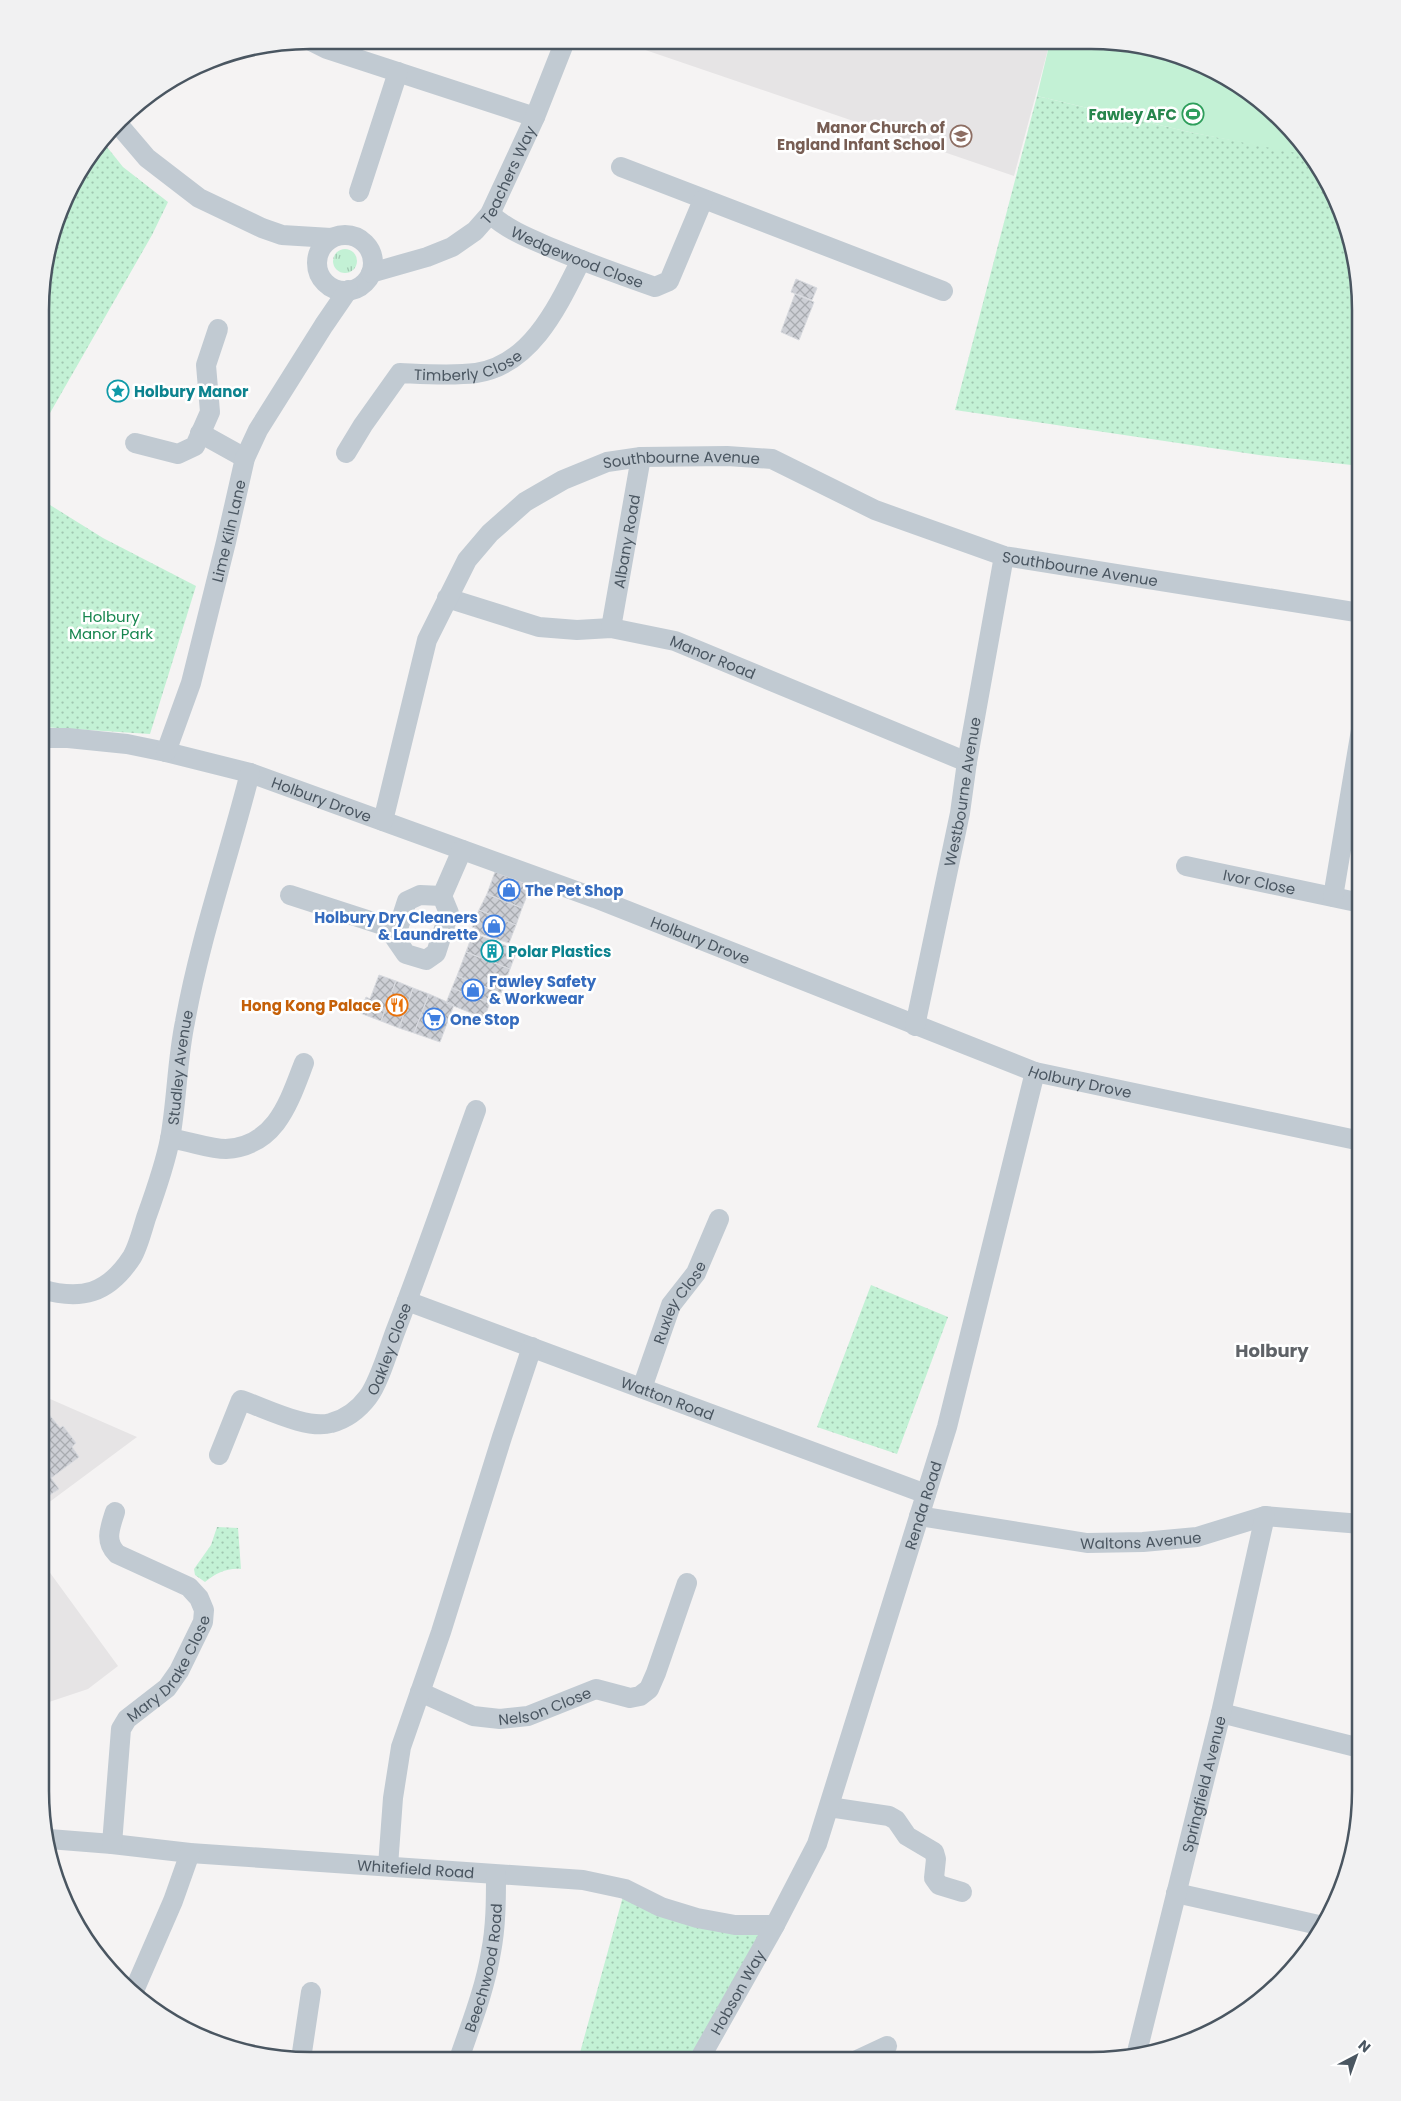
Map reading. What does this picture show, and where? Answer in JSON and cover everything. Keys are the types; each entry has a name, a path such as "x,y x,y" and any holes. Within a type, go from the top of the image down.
{"street":[{"path":"327,49 535,117"},
{"name":"Teachers Way","path":"372,264 402,263 427,257 452,247 475,231 490,214 535,117 562,49"},
{"path":"358,192 398,72"},
{"path":"122,128 147,158 199,198 262,228 282,235 331,238"},
{"path":"621,167 943,291"},
{"name":"Wedgewood Close","path":"490,214 503,226 581,260 655,287 669,281 703,200"},
{"path":"282,235 317,262"},
{"path":"324,325 325,282 318,269 317,262 321,248 331,238 338,235 355,236 368,247 372,264 362,285 348,290 340,290 325,282"},
{"name":"Timberly Close","path":"346,453 363,425 400,373 477,372 508,361 537,337 560,301 581,260"},
{"name":"Lime Kiln Lane","path":"166,752 191,683 245,458 258,430 348,290"},
{"path":"135,443 178,454 195,446 210,412 206,365 218,329"},
{"path":"200,433 245,458"},
{"name":"Southbourne Avenue","path":"383,821 427,640 467,560 490,533 526,502 563,480 607,462 641,457 726,456 772,459 875,510 1004,556 1352,612"},
{"name":"Albany Road","path":"612,628 641,457"},
{"name":"Westbourne Avenue","path":"915,1026 960,813 967,762 1004,556"},
{"name":"Manor Road","path":"447,598 539,627 576,630 612,628 675,641 967,762"},
{"name":"Holbury Drove","path":"49,738 127,744 250,773 595,898 1035,1072 1352,1139"},
{"name":"Studley Avenue","path":"49,1291 82,1295 100,1290 115,1278 132,1256 149,1209 170,1139 184,1022 203,944 250,773"},
{"path":"1333,897 1352,784"},
{"path":"442,896 420,895 407,901 395,938 406,954 426,960 436,953 449,913 442,896 462,850"},
{"name":"Ivor Close","path":"1186,866 1352,901"},
{"path":"290,895 398,930"},
{"path":"170,1139 226,1149 244,1145 267,1134 287,1108 304,1063"},
{"name":"Renda Road","path":"775,1925 817,1844 947,1427 1035,1072"},
{"name":"Oakley Close","path":"219,1455 241,1400 284,1416 319,1424 331,1423 357,1409 369,1396 407,1301 476,1110"},
{"name":"Ruxley Close","path":"642,1388 671,1306 696,1273 719,1219"},
{"name":"Watton Road","path":"407,1301 926,1494"},
{"path":"388,1866 393,1798 401,1747 441,1632 532,1348"},
{"name":"Mary Drake Close","path":"112,1844 121,1729 127,1719 167,1688 179,1671 203,1622 204,1610 198,1598 188,1587 116,1554 110,1547 108,1537 115,1512"},
{"name":"Waltons Avenue","path":"919,1516 1087,1543 1143,1542 1197,1537 1265,1516 1352,1523"},
{"name":"Springfield Avenue","path":"1138,2048 1221,1712 1265,1516"},
{"name":"Nelson Close","path":"420,1692 473,1716 500,1719 528,1716 596,1689 630,1698 640,1696 649,1689 656,1673 687,1583"},
{"path":"1221,1712 1352,1746"},
{"path":"829,1807 889,1816 896,1820 907,1836 934,1852 936,1859 934,1878 939,1885 962,1892"},
{"name":"Whitefield Road","path":"54,1839 190,1853 583,1880 624,1889 661,1907 697,1918 735,1925 775,1925"},
{"path":"136,1986 173,1901 190,1853"},
{"name":"Beechwood Road","path":"461,2052 482,1991 492,1952 496,1911 496,1874"},
{"path":"1176,1893 1316,1924"},
{"name":"Hobson Way","path":"703,2052 775,1925"},
{"path":"303,2052 311,1992"},
{"path":"874,2052 887,2046"}],"shaded area":[{"name":"Manor Church of England Infant School","path":"642,49 1048,49 1014,176"},
{"path":"49,1398 137,1437 49,1502"},
{"path":"49,1571 118,1666 88,1689 49,1702"}],"green space":[{"name":"Fawley AFC","path":"1048,49 1109,49 1142,54 1191,69 1222,84 1263,113 1288,138 1300,154 1189,132 1037,96"},
{"path":"1037,96 1189,132 1299,153 1317,179 1332,210 1343,242 1350,275 1352,292 1352,465 1259,455 955,410"},
{"path":"107,146 123,167 168,202 152,235 49,415 49,292 54,259 63,226 76,194"},
{"path":"345,249 354,252 357,261 354,270 345,273 336,270 333,261 336,252"},
{"name":"Holbury Manor Park","path":"49,504 103,538 196,586 150,734 49,727"},
{"path":"871,1285 948,1317 897,1454 817,1427"},
{"path":"217,1527 238,1528 241,1569 231,1569 222,1572 205,1582 195,1575 194,1569 211,1545"},
{"path":"625,1889 661,1907 775,1925 704,2052 580,2052"}],"building":[{"path":"796,279 817,288 812,300 791,292"},
{"path":"795,294 814,302 799,340 781,332"},
{"name":"The Pet Shop","path":"495,872 531,886 522,908 487,894"},
{"path":"487,894 522,908 516,925 479,910"},
{"name":"Holbury Dry Cleaners & Laundrette","path":"479,910 516,925 509,943 474,932 475,928 472,927"},
{"name":"Polar Plastics","path":"473,933 517,950 510,969 466,952"},
{"path":"466,952 510,969 501,993 457,976"},
{"path":"379,975 396,981 381,1021 360,1013 366,997 370,999"},
{"name":"Fawley Safety & Workwear","path":"457,976 495,991 490,1003 452,988"},
{"name":"Hong Kong Palace","path":"396,981 413,988 399,1028 381,1021"},
{"path":"413,988 429,994 414,1033 399,1028"},
{"path":"452,988 490,1003 484,1018 446,1003"},
{"name":"One Stop","path":"429,994 454,1005 440,1042 414,1033"},
{"path":"49,1414 60,1428 63,1426 76,1443 72,1447 79,1457 51,1478 59,1489 49,1495"}],"place":[{"name":"Fawley AFC","path":"1193,114"},
{"name":"Manor Church of England Infant School","path":"961,136"},
{"name":"Holbury Manor","path":"118,391"},
{"name":"The Pet Shop","path":"509,890"},
{"name":"Holbury Dry Cleaners & Laundrette","path":"494,926"},
{"name":"Polar Plastics","path":"492,951"},
{"name":"Fawley Safety & Workwear","path":"473,990"},
{"name":"Hong Kong Palace","path":"397,1005"},
{"name":"One Stop","path":"434,1019"}],"district":[{"name":"Holbury","path":"1272,1350"}]}
